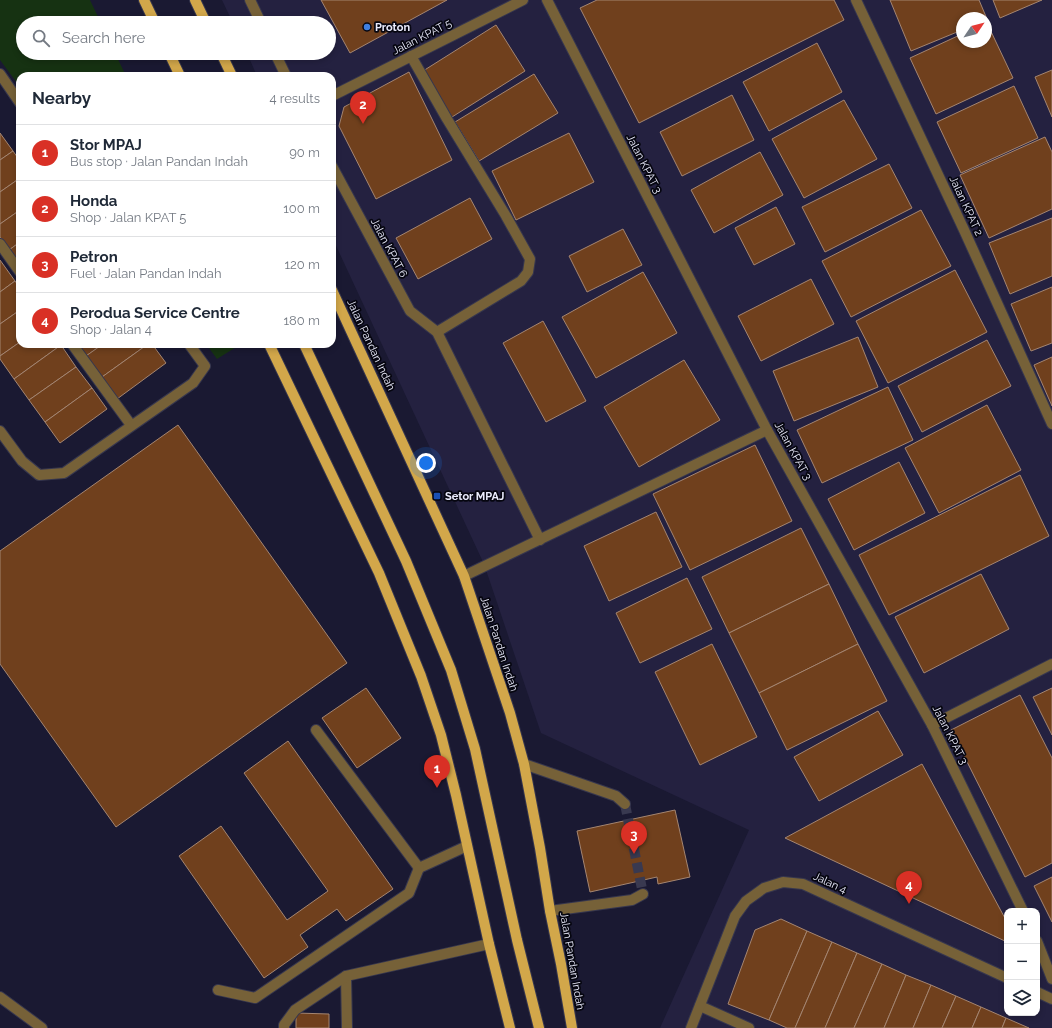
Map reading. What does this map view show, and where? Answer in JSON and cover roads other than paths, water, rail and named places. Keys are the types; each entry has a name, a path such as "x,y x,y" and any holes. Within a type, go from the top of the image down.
{"main road":[{"path":"144,0 152,16"},
{"path":"195,0 203,16"},
{"path":"172,60 178,72"},
{"path":"224,60 230,72"},
{"name":"Jalan Pandan Indah","path":"336,299 464,576 510,713 524,764 572,1028"},
{"path":"271,348 379,573 421,676 441,735 510,1028"},
{"path":"306,348 406,561 451,670 475,749 517,940 539,1028"}],"street":[{"path":"250,0 258,16"},
{"name":"Jalan KPAT 5","path":"336,94 523,0"},
{"name":"Jalan KPAT 3","path":"547,0 767,430 932,724 1022,908"},
{"name":"Jalan KPAT 2","path":"856,0 964,230 1052,424"},
{"path":"411,56 530,259 528,272 521,281 437,332 540,540"},
{"path":"278,60 284,72"},
{"path":"0,74 16,97"},
{"name":"Jalan KPAT 6","path":"336,173 410,311 437,332"},
{"path":"0,244 16,266"},
{"path":"75,348 131,426"},
{"path":"0,431 22,461 39,475 64,473 193,383 205,366 192,348"},
{"path":"464,576 767,430"},
{"path":"932,724 1052,664"},
{"path":"316,730 419,868"},
{"path":"524,764 616,796 624,804"},
{"path":"218,990 255,998 409,894 419,868 467,846"},
{"name":"Jalan 4","path":"691,1028 735,916 746,901 764,888 784,882 803,884 1004,977"},
{"path":"550,911 632,900 644,894"},
{"path":"284,1028 284,1025 295,1010 346,976 489,944"},
{"path":"1039,944 1052,979"},
{"path":"346,976 346,1028"},
{"path":"1040,993 1052,998"},
{"path":"0,997 42,1028"},
{"path":"700,1006 749,1028"}],"tunnel":[{"path":"625,804 643,894"}],"place":[{"name":"Proton","path":"367,27"},
{"name":"Honda","path":"363,124"},
{"name":"Setor MPAJ","path":"437,496"},
{"name":"Stor MPAJ","path":"437,788"},
{"name":"Petron","path":"634,854"},
{"name":"Perodua Service Centre","path":"909,904"}]}
